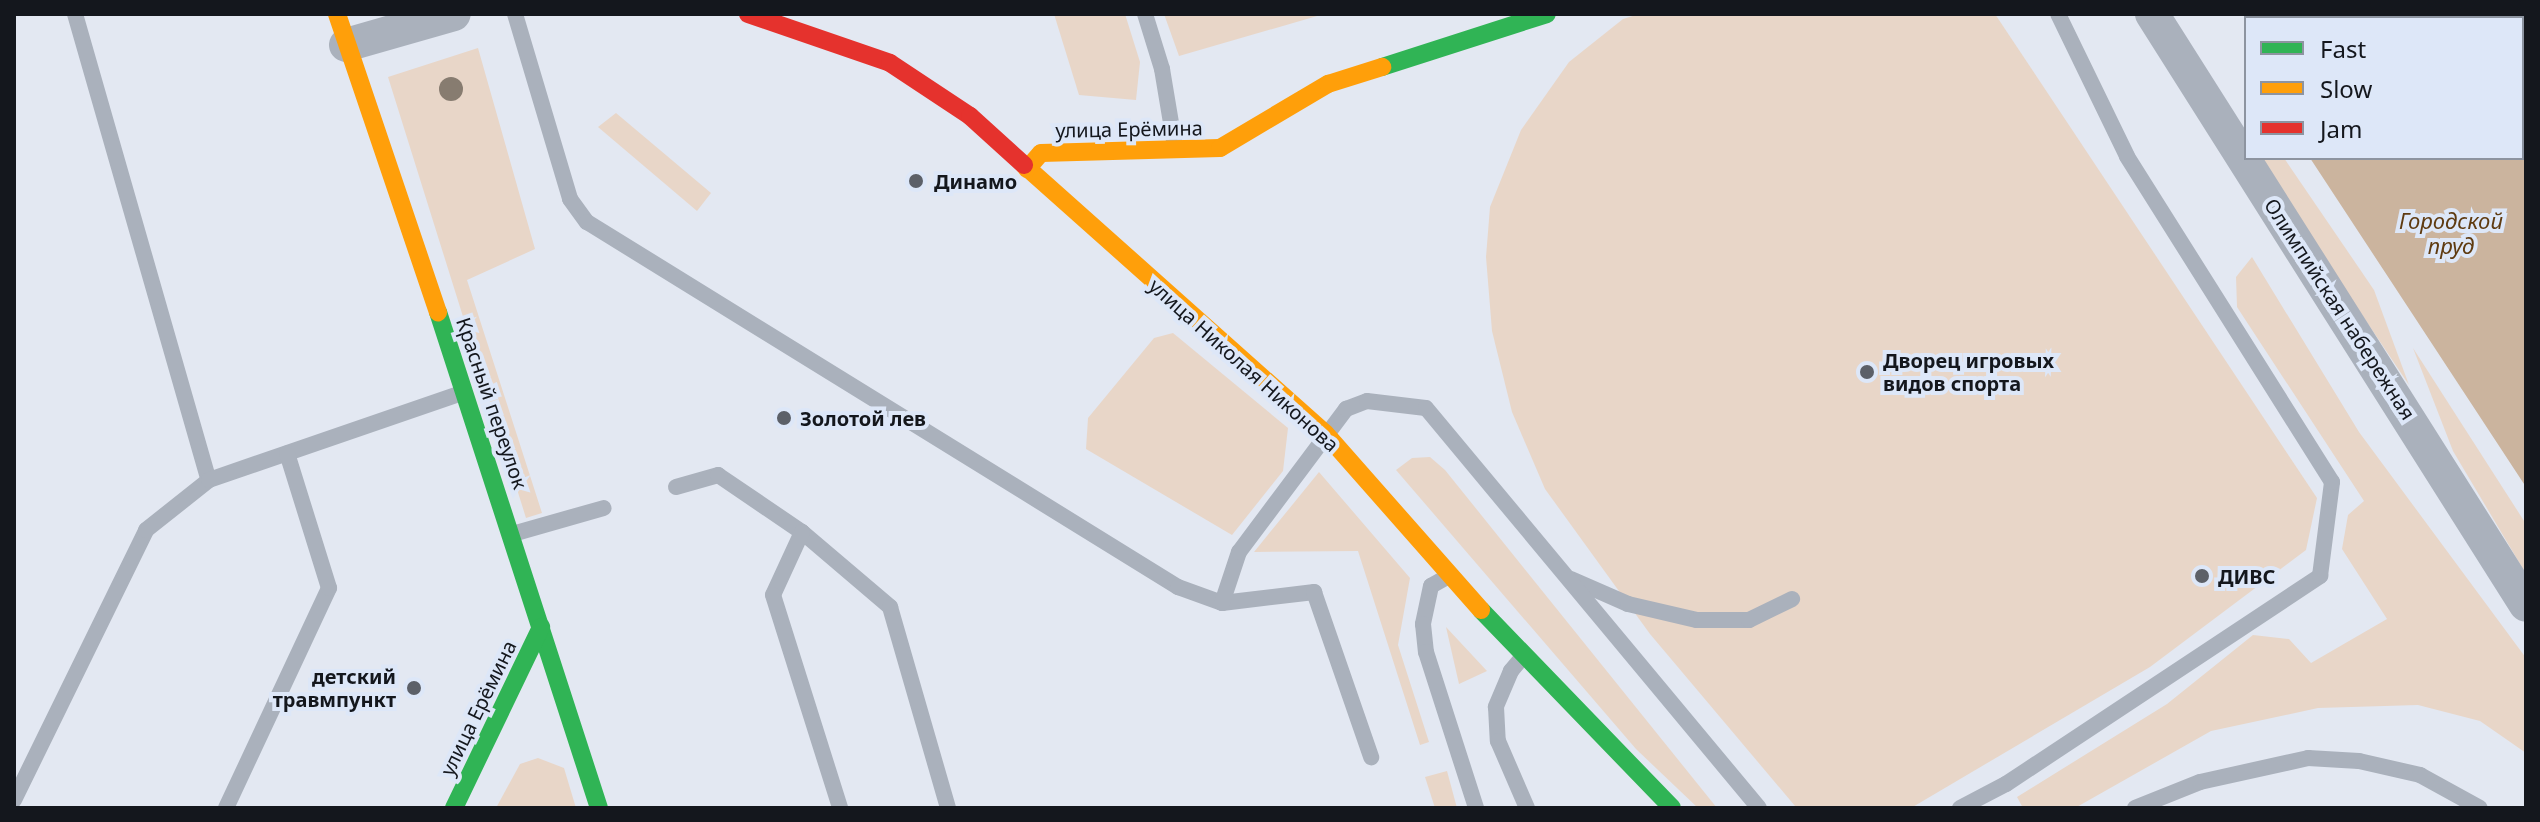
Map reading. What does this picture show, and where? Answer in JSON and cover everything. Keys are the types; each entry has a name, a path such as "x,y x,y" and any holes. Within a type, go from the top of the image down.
{"street":[{"path":"341,29 454,14"},
{"name":"улица Николая Никонова","path":"748,14 890,63 970,116 1325,433 1523,658 1672,808"},
{"name":"улица Ерёмина","path":"1027,169 1041,153 1176,153 1220,148 1328,84 1547,14"},
{"name":"Олимпийская набережная","path":"2152,14 2244,159"},
{"name":"Красный переулок","path":"341,29 514,534 599,808"},
{"name":"Олимпийская набережная","path":"2244,160 2526,605"},
{"name":"улица Ерёмина","path":"454,808 541,627"}],"lane":[{"path":"75,14 209,480"},
{"path":"515,14 570,199 587,222 1178,587 1222,603 1314,592 1371,757"},
{"path":"1145,14 1162,69 1176,153"},
{"path":"1960,808 2006,784 2320,576 2332,482 2127,156 2058,14"},
{"path":"14,800 146,530 209,480 465,391"},
{"path":"1222,603 1239,552 1325,433 1346,409 1367,401 1426,408 1759,808"},
{"path":"226,808 329,588 287,453"},
{"path":"676,487 718,475 802,532 890,607 948,808"},
{"path":"514,534 604,508"},
{"path":"802,532 773,595 840,808"},
{"path":"1448,576 1431,586 1423,624 1426,652 1476,808"},
{"path":"1566,576 1628,604 1697,620 1749,620 1792,599"},
{"path":"1523,658 1511,671 1496,707 1498,741 1527,808"},
{"path":"2135,808 2200,782 2308,758 2359,761 2420,775 2480,808"}],"shaded area":[{"path":"1054,14 1125,14 1140,62 1136,100 1079,95"},
{"path":"1164,14 1324,14 1179,56"},
{"name":"Дворец игровых видов спорта","path":"1639,14 1995,14 2317,498 2306,550 2150,667 1911,808 1795,806 1650,634 1545,489 1512,412 1492,331 1486,257 1490,207 1521,130 1569,62 1623,19"},
{"path":"478,48 535,249 467,280 542,513 526,518 388,77"},
{"path":"616,113 711,193 697,211 598,127"},
{"path":"2258,160 2285,160 2374,290 2409,385"},
{"path":"2252,257 2359,432 2526,658 2526,753 2480,721 2418,705 2318,708 2211,731 2075,808 2023,808 2017,797 2167,704 2253,635 2289,639 2311,663 2387,619 2342,549 2348,515 2364,501 2237,307 2236,277"},
{"path":"1173,333 1288,428 1283,471 1232,535 1086,449 1088,418 1154,338"},
{"path":"2413,348 2526,524 2526,574 2453,451"},
{"path":"1430,457 1445,470 1717,808 1698,808 1636,749 1396,470 1412,458"},
{"path":"1319,472 1410,578 1398,645 1429,742 1420,745 1358,551 1254,552"},
{"path":"1446,627 1487,671 1459,684"},
{"path":"538,758 564,768 576,808 496,808 520,764"},
{"path":"1447,771 1457,808 1435,808 1425,777"}],"water":[{"name":"Городской пруд","path":"2253,14 2526,14 2526,487 2311,160 2524,160 2524,16"}],"traffic: fast":[{"path":"1382,67 1547,14"},
{"path":"438,312 599,808"},
{"path":"1481,610 1672,808"},
{"path":"454,808 541,627"}],"traffic: slow":[{"path":"337,14 438,312"},
{"path":"1027,169 1041,153 1220,148 1328,84 1382,67"},
{"path":"1024,165 1325,433 1481,610"}],"traffic: jam":[{"path":"748,14 890,63 970,116 1024,165"}],"place":[{"name":"Динамо","path":"916,181"},
{"name":"Дворец игровых видов спорта","path":"1867,372"},
{"name":"Золотой лев","path":"784,418"},
{"name":"ДИВС","path":"2202,576"},
{"name":"детский травмпункт","path":"414,688"}]}
